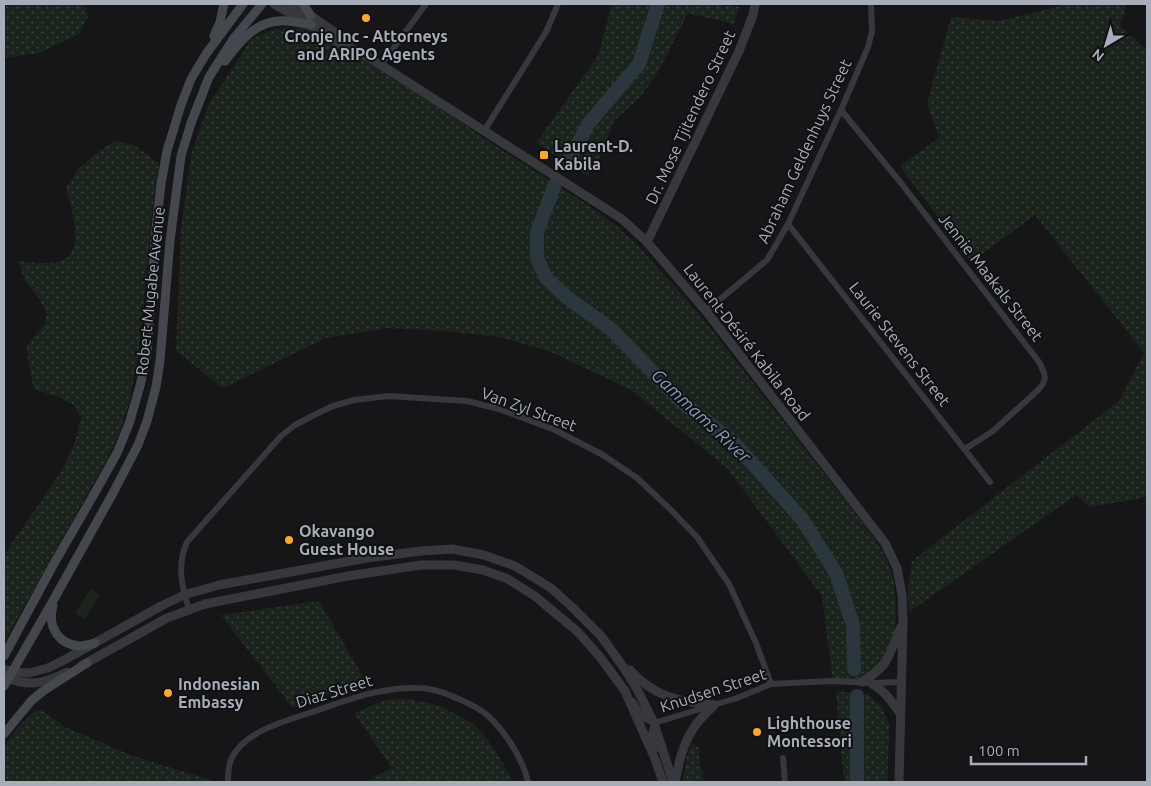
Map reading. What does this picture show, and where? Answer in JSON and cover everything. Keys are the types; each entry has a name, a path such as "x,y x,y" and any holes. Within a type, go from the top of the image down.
{"main road":[{"path":"206,54 220,22 224,4"},
{"name":"Robert Mugabe Avenue","path":"4,656 117,453 129,424 147,354 160,184 167,151 191,80 206,54 243,4"},
{"name":"Robert Mugabe Avenue","path":"6,677 54,599 133,457 147,421 156,387 160,361 170,242 180,156 209,77 234,38 262,4"},
{"path":"202,94 230,54 258,26 282,21 311,20 303,4"},
{"path":"54,599 51,622 60,638 68,644 81,646 95,643"},
{"path":"4,734 19,714 43,691 87,663"}],"street":[{"name":"Laurent-Désiré Kabila Road","path":"274,4 311,20"},
{"name":"Laurent-Désiré Kabila Road","path":"288,4 344,46 360,52 381,65 622,219 647,242 706,311 885,543 897,568 902,595 903,622 899,782"},
{"path":"381,65 426,4"},
{"path":"484,132 546,32 558,4"},
{"name":"Dr. Mose Tjitendero Street","path":"647,242 739,50 753,15 755,4"},
{"name":"Abraham Geldenhuys Street","path":"706,311 767,260 788,224 841,110 870,39 872,32 871,4"},
{"name":"Jennie Maakals Street","path":"841,110 901,183 1040,362 1044,372 1045,380 1037,391 992,431 965,449"},
{"name":"Laurie Stevens Street","path":"788,224 990,482"},
{"name":"Van Zyl Street","path":"190,609 184,595 181,572 181,558 187,542 281,436 295,425 314,414 354,400 388,396 467,401 499,409 555,430 603,454 637,478 697,537 729,584 756,643 771,684"},
{"path":"6,677 38,671 56,664 184,595 237,581 367,558 421,551 452,550 484,555 515,566 551,588 601,636 638,680 652,690 667,697 690,703 714,705"},
{"path":"6,677 25,684 55,678 87,663 167,618 205,604 348,576 421,565 454,565 483,570 508,580 536,597 578,632 600,657 644,718 654,723"},
{"path":"900,713 886,693 867,683 884,664 892,651 903,622"},
{"path":"601,636 638,691 654,723 674,782"},
{"name":"Knudsen Street","path":"654,723 714,705 771,684 833,681 901,682"},
{"name":"Diaz Street","path":"228,782 231,759 238,749 249,737 266,728 360,695 388,689 419,688 443,693 468,703 486,714 501,730 517,753 528,782"},
{"path":"625,692 655,759 663,782"},
{"path":"674,782 686,740 714,705"},
{"path":"654,723 651,735 655,749 655,759"},
{"path":"783,758 786,782"}],"shaded area":[{"path":"4,4 84,4 88,17 79,34 39,53 4,58"},
{"path":"612,4 703,4 739,7 734,24 688,13 657,74 641,96 613,122 599,160 587,175 536,143 598,56"},
{"path":"1069,4 1127,4 1120,26 1147,50 1147,497 1089,507 1076,495 909,612 908,590 912,561 1119,401 1144,353 1035,215 971,262 900,166 939,138 927,103 951,17 999,21"},
{"path":"310,28 381,65 482,137 591,207 618,227 641,249 700,315 870,532 884,554 894,583 896,620 893,644 890,653 862,682 833,681 822,596 727,468 631,390 549,351 498,337 447,331 387,328 326,338 223,388 176,351 181,229 191,154 209,104 252,38 276,29"},
{"path":"116,141 134,145 159,163 153,203 139,350 130,400 120,431 105,463 4,642 4,555 62,470 74,445 81,417 74,405 61,398 34,389 28,363 27,345 46,323 46,311 25,281 18,261 55,262 65,259 71,253 74,245 75,226 66,188 78,169 99,151"},
{"path":"90,589 100,595 85,619 75,613"},
{"path":"319,601 366,682 292,707 221,615"},
{"path":"836,691 867,694 882,707 889,724 887,782 844,782"},
{"path":"389,699 409,699 440,706 472,723 485,736 514,782 366,782 392,768 354,713"},
{"path":"41,710 65,727 133,756 217,782 4,782 4,746 20,725 34,712"},
{"path":"692,743 699,748 704,782 682,782 687,756"}],"waterway":[{"name":"Gammams River","path":"567,163 589,123 639,64 658,4"},
{"name":"Gammams River","path":"555,184 537,232 537,258 546,278 564,295 612,330 681,401 733,442 802,519 836,573 853,625 854,669"},
{"name":"Gammams River","path":"857,696 857,782"}],"place":[{"name":"Cronje Inc - Attorneys and ARIPO Agents","path":"366,18"},
{"name":"Laurent-D. Kabila","path":"544,155"},
{"name":"Okavango Guest House","path":"289,540"},
{"name":"Indonesian Embassy","path":"168,693"},
{"name":"Lighthouse Montessori","path":"757,732"}]}
